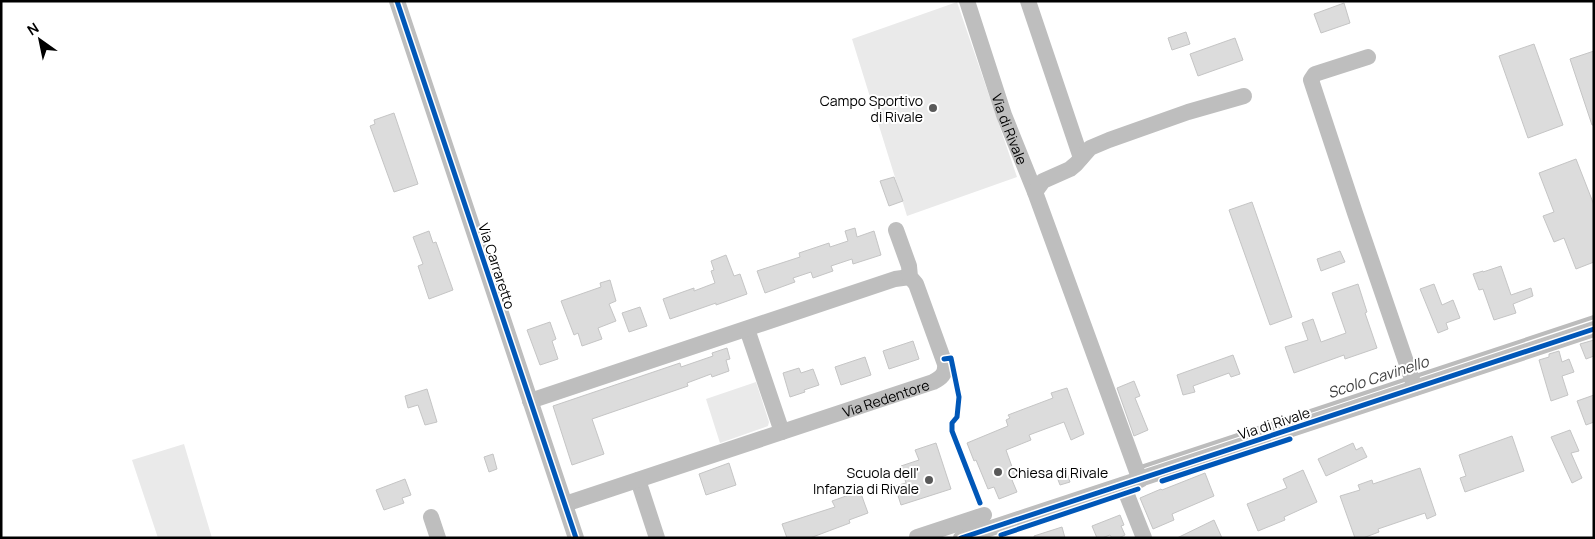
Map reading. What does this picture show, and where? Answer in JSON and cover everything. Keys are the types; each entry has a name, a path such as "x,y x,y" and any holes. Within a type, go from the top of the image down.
{"street":[{"name":"Via Carraretto","path":"397,1 576,538"},
{"name":"Via di Rivale","path":"967,1 1004,115 1035,192 1140,480"},
{"path":"1028,1 1081,158"},
{"path":"1368,57 1315,74 1311,80 1413,380"},
{"path":"1035,192 1043,181 1076,164 1090,148 1188,112 1244,96"},
{"name":"Via Redentore","path":"565,504 933,382 943,375 946,368 944,359 916,284 910,277 909,266 896,230"},
{"path":"530,401 902,277 910,277"},
{"path":"747,328 782,432"},
{"name":"Via di Rivale","path":"961,538 986,521 1140,480 1413,380 1594,329"},
{"path":"638,480 657,538"},
{"path":"1123,485 1144,538"},
{"path":"431,518 438,538"},
{"path":"917,538 986,521"}],"shaded area":[{"name":"Campo Sportivo di Rivale","path":"957,2 1017,177 907,216 852,39"},
{"path":"756,382 769,422 768,426 720,443 706,399"},
{"path":"184,444 212,538 158,538 132,460"}],"building":[{"path":"1344,3 1350,23 1321,33 1314,14"},
{"path":"1186,32 1190,44 1172,50 1168,38"},
{"path":"1235,38 1243,60 1198,76 1190,54"},
{"path":"1534,44 1563,125 1528,138 1499,56"},
{"path":"1594,51 1594,125 1592,125 1570,59"},
{"path":"394,113 418,184 394,192 370,126 375,124 374,120"},
{"path":"1576,159 1594,205 1594,262 1576,269 1564,238 1554,242 1543,216 1554,212 1539,173"},
{"path":"894,177 903,201 889,206 880,181"},
{"path":"1252,202 1292,317 1270,325 1229,210"},
{"path":"855,228 857,237 874,231 881,255 853,264 852,259 831,266 833,271 813,278 811,272 793,278 795,282 765,293 757,271 800,257 799,253 829,243 830,247 848,241 845,231"},
{"path":"429,231 433,243 436,242 453,290 429,299 418,266 423,264 413,237"},
{"path":"1340,251 1345,262 1321,271 1317,259"},
{"path":"726,255 734,276 740,274 747,294 670,319 663,299 715,283 711,271 714,270 711,261"},
{"path":"1501,266 1511,295 1531,288 1533,296 1513,304 1516,313 1494,320 1483,289 1479,290 1473,274"},
{"path":"610,280 616,301 609,304 616,321 598,328 602,339 582,346 578,333 574,335 561,301 601,287 600,283"},
{"path":"1358,284 1367,312 1365,313 1377,348 1345,359 1344,355 1294,373 1285,347 1308,340 1302,323 1313,319 1321,342 1346,333 1332,293"},
{"path":"1434,284 1442,305 1453,300 1460,318 1446,323 1448,329 1438,333 1420,289"},
{"path":"640,307 647,326 629,332 622,313"},
{"path":"550,322 556,339 552,341 558,359 540,365 527,330"},
{"path":"1594,340 1594,356 1586,359 1580,344"},
{"path":"913,341 919,359 889,369 883,351"},
{"path":"727,348 730,359 726,360 729,371 712,377 711,374 687,383 688,386 592,419 604,454 572,465 553,406 680,363 681,367 713,356 712,353"},
{"path":"1559,351 1562,362 1569,359 1574,372 1562,376 1568,395 1551,401 1539,360"},
{"path":"1233,355 1240,374 1231,377 1229,373 1193,386 1195,392 1183,395 1177,375"},
{"path":"865,357 871,375 841,385 835,367"},
{"path":"799,368 801,373 813,369 819,385 790,397 783,373"},
{"path":"1134,381 1140,396 1135,398 1148,430 1134,436 1117,388"},
{"path":"1067,388 1084,434 1071,440 1064,422 1029,435 1031,440 1006,450 1016,478 1012,480 1017,492 999,499 994,487 988,489 967,443 1008,426 1006,420 1010,418 1008,415 1053,398 1051,393"},
{"path":"427,389 437,422 425,425 418,405 408,408 405,396"},
{"path":"1594,395 1594,422 1586,425 1577,401"},
{"path":"1570,430 1579,451 1571,453 1582,478 1572,483 1551,437"},
{"path":"1512,436 1524,471 1465,492 1460,478 1466,476 1459,455"},
{"path":"936,443 951,489 901,505 895,486 906,483 901,466 919,460 915,450"},
{"path":"1353,443 1356,450 1362,447 1367,457 1326,476 1318,459"},
{"path":"493,454 497,469 489,472 484,457"},
{"path":"729,463 736,485 706,495 699,474"},
{"path":"1420,468 1436,515 1427,519 1425,513 1378,529 1379,532 1363,538 1355,538 1340,496 1360,490 1358,485 1372,480 1373,484"},
{"path":"1303,470 1317,502 1284,517 1285,520 1258,531 1247,504 1287,488 1283,479"},
{"path":"1067,473 1070,482 1060,485 1057,477"},
{"path":"1205,473 1214,496 1172,514 1174,520 1153,529 1140,498"},
{"path":"405,479 411,495 402,498 404,503 384,510 376,490"},
{"path":"860,491 868,513 849,520 850,523 810,538 787,538 782,524 835,507 832,501"},
{"path":"1120,515 1124,525 1121,526 1125,535 1119,538 1112,538 1110,535 1097,538 1092,526"},
{"path":"1214,520 1222,538 1177,538"},
{"path":"1062,527 1065,538 1034,538 1034,536"}],"waterway":[{"name":"Scolo Cavinello","path":"1416,376 1594,317"},
{"name":"Scolo Cavinello","path":"1141,467 1407,379"}],"cycle path":[{"path":"397,1 576,538"},
{"path":"961,538 1594,329"},
{"path":"944,359 951,358 959,397 957,417 952,423 952,431 980,503"},
{"path":"1162,481 1290,439"},
{"path":"1001,535 1138,489"}],"place":[{"name":"Campo Sportivo di Rivale","path":"933,108"},
{"name":"Chiesa di Rivale","path":"998,472"},
{"name":"Scuola dell' Infanzia di Rivale","path":"929,480"}]}
